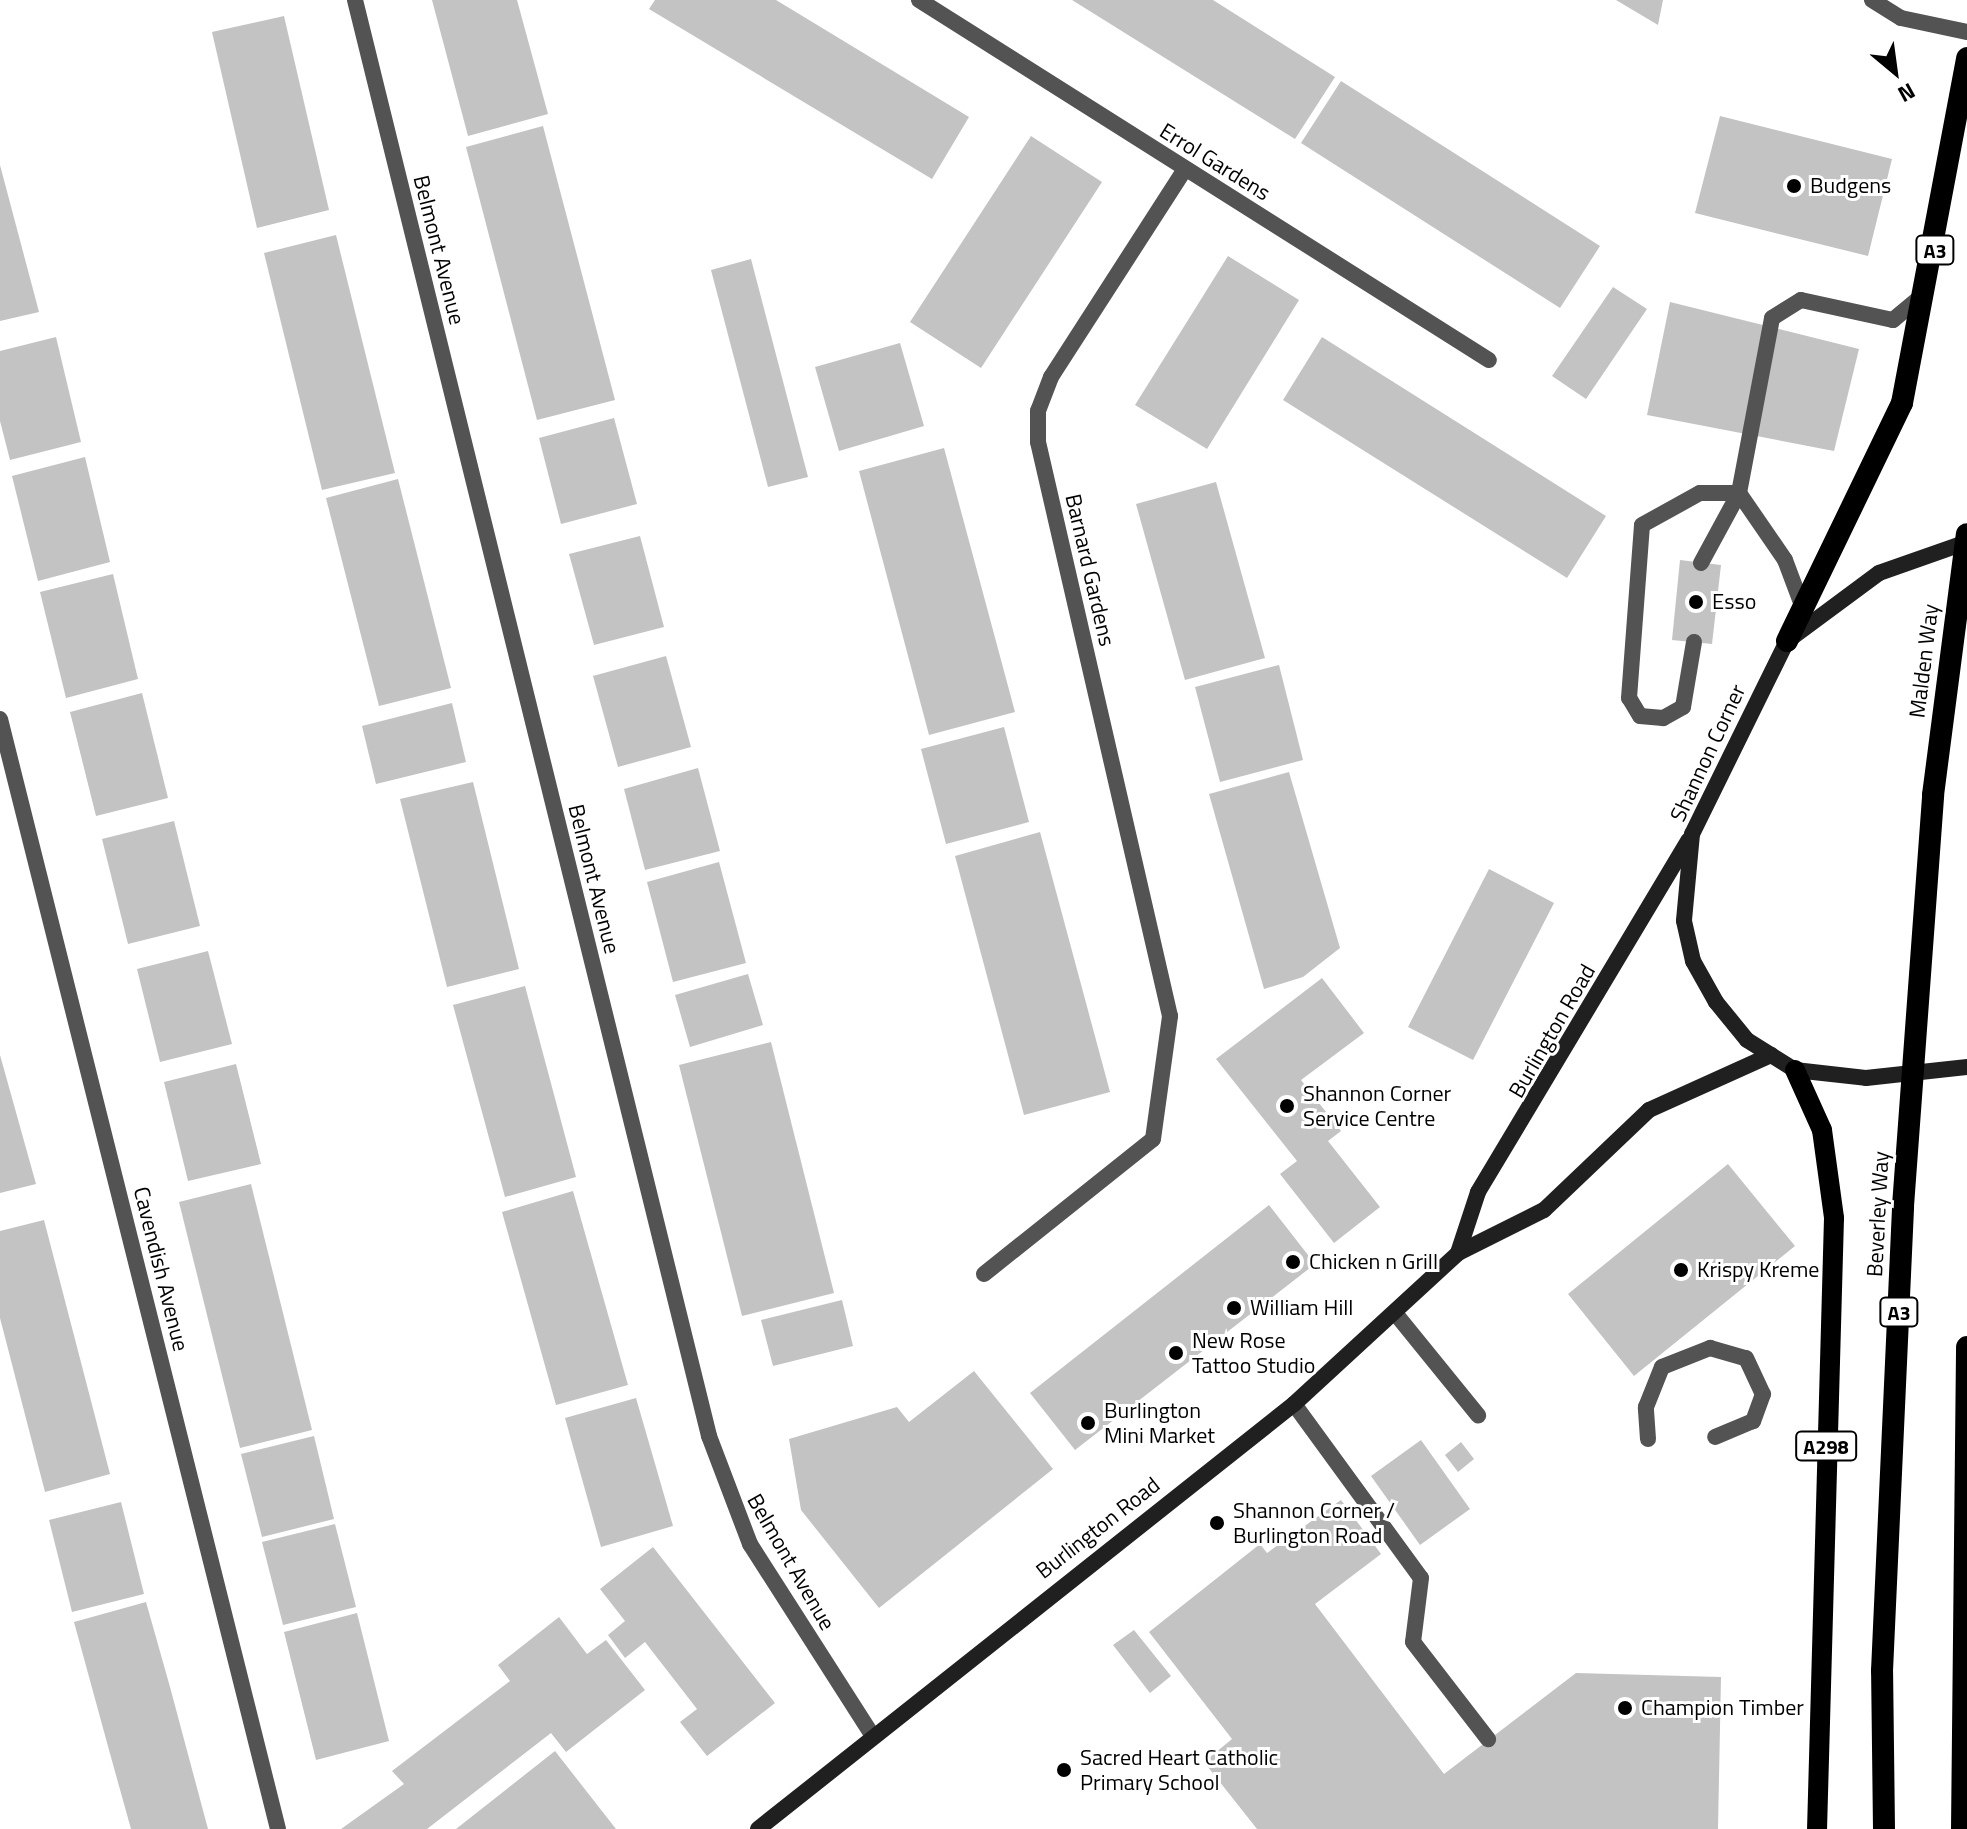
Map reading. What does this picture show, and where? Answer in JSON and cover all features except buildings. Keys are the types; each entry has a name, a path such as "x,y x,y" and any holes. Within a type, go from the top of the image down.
{"highway":[{"name":"A3","path":"1787,641 1888,439 1925,292 1967,58"},
{"name":"Malden Way","path":"1933,795 1967,534"},
{"name":"Beverley Way","path":"1884,1829 1882,1671 1903,1206 1933,795"},
{"path":"1962,1829 1967,1347"}],"main road":[{"name":"Shannon Corner","path":"1967,542 1879,573 1787,641 1692,834 1684,921 1693,961 1747,1040 1795,1070 1866,1078 1967,1067"},
{"name":"Burlington Road","path":"1458,1253 1478,1192 1692,834"},
{"name":"Burlington Road","path":"758,1829 872,1735 1294,1404 1458,1253 1544,1210 1649,1110 1771,1055"},
{"name":"Beverley Way","path":"1795,1070 1822,1130 1834,1218 1817,1829"}],"street":[{"name":"Belmont Avenue","path":"355,0 709,1436 750,1544 872,1735"},
{"name":"Errol Gardens","path":"919,0 1489,360"},
{"path":"1872,0 1901,18 1967,32"},
{"name":"Barnard Gardens","path":"984,1274 1153,1139 1170,1016 1038,442 1038,411 1051,377 1185,169"},
{"path":"1701,563 1739,493 1772,318 1801,300 1893,320 1925,292"},
{"path":"1694,642 1683,707 1663,718 1640,716 1629,698 1642,525 1700,493 1739,493"},
{"path":"1739,493 1785,560 1803,608"},
{"name":"Cavendish Avenue","path":"0,719 278,1829"},
{"path":"1395,1313 1478,1415"},
{"path":"1648,1439 1646,1407 1662,1367 1710,1348 1746,1358 1763,1394 1753,1421 1715,1437"},
{"path":"1294,1404 1421,1578 1413,1642 1488,1739"}],"place":[{"name":"Budgens","path":"1794,186"},
{"name":"Esso","path":"1696,602"},
{"name":"Shannon Corner Service Centre","path":"1287,1106"},
{"name":"Chicken n Grill","path":"1293,1262"},
{"name":"Krispy Kreme","path":"1681,1270"},
{"name":"William Hill","path":"1234,1308"},
{"name":"New Rose Tattoo Studio","path":"1176,1353"},
{"name":"Burlington Mini Market","path":"1088,1423"},
{"name":"Shannon Corner / Burlington Road","path":"1217,1523"},
{"name":"Champion Timber","path":"1625,1708"},
{"name":"Sacred Heart Catholic Primary School","path":"1064,1770"}]}
